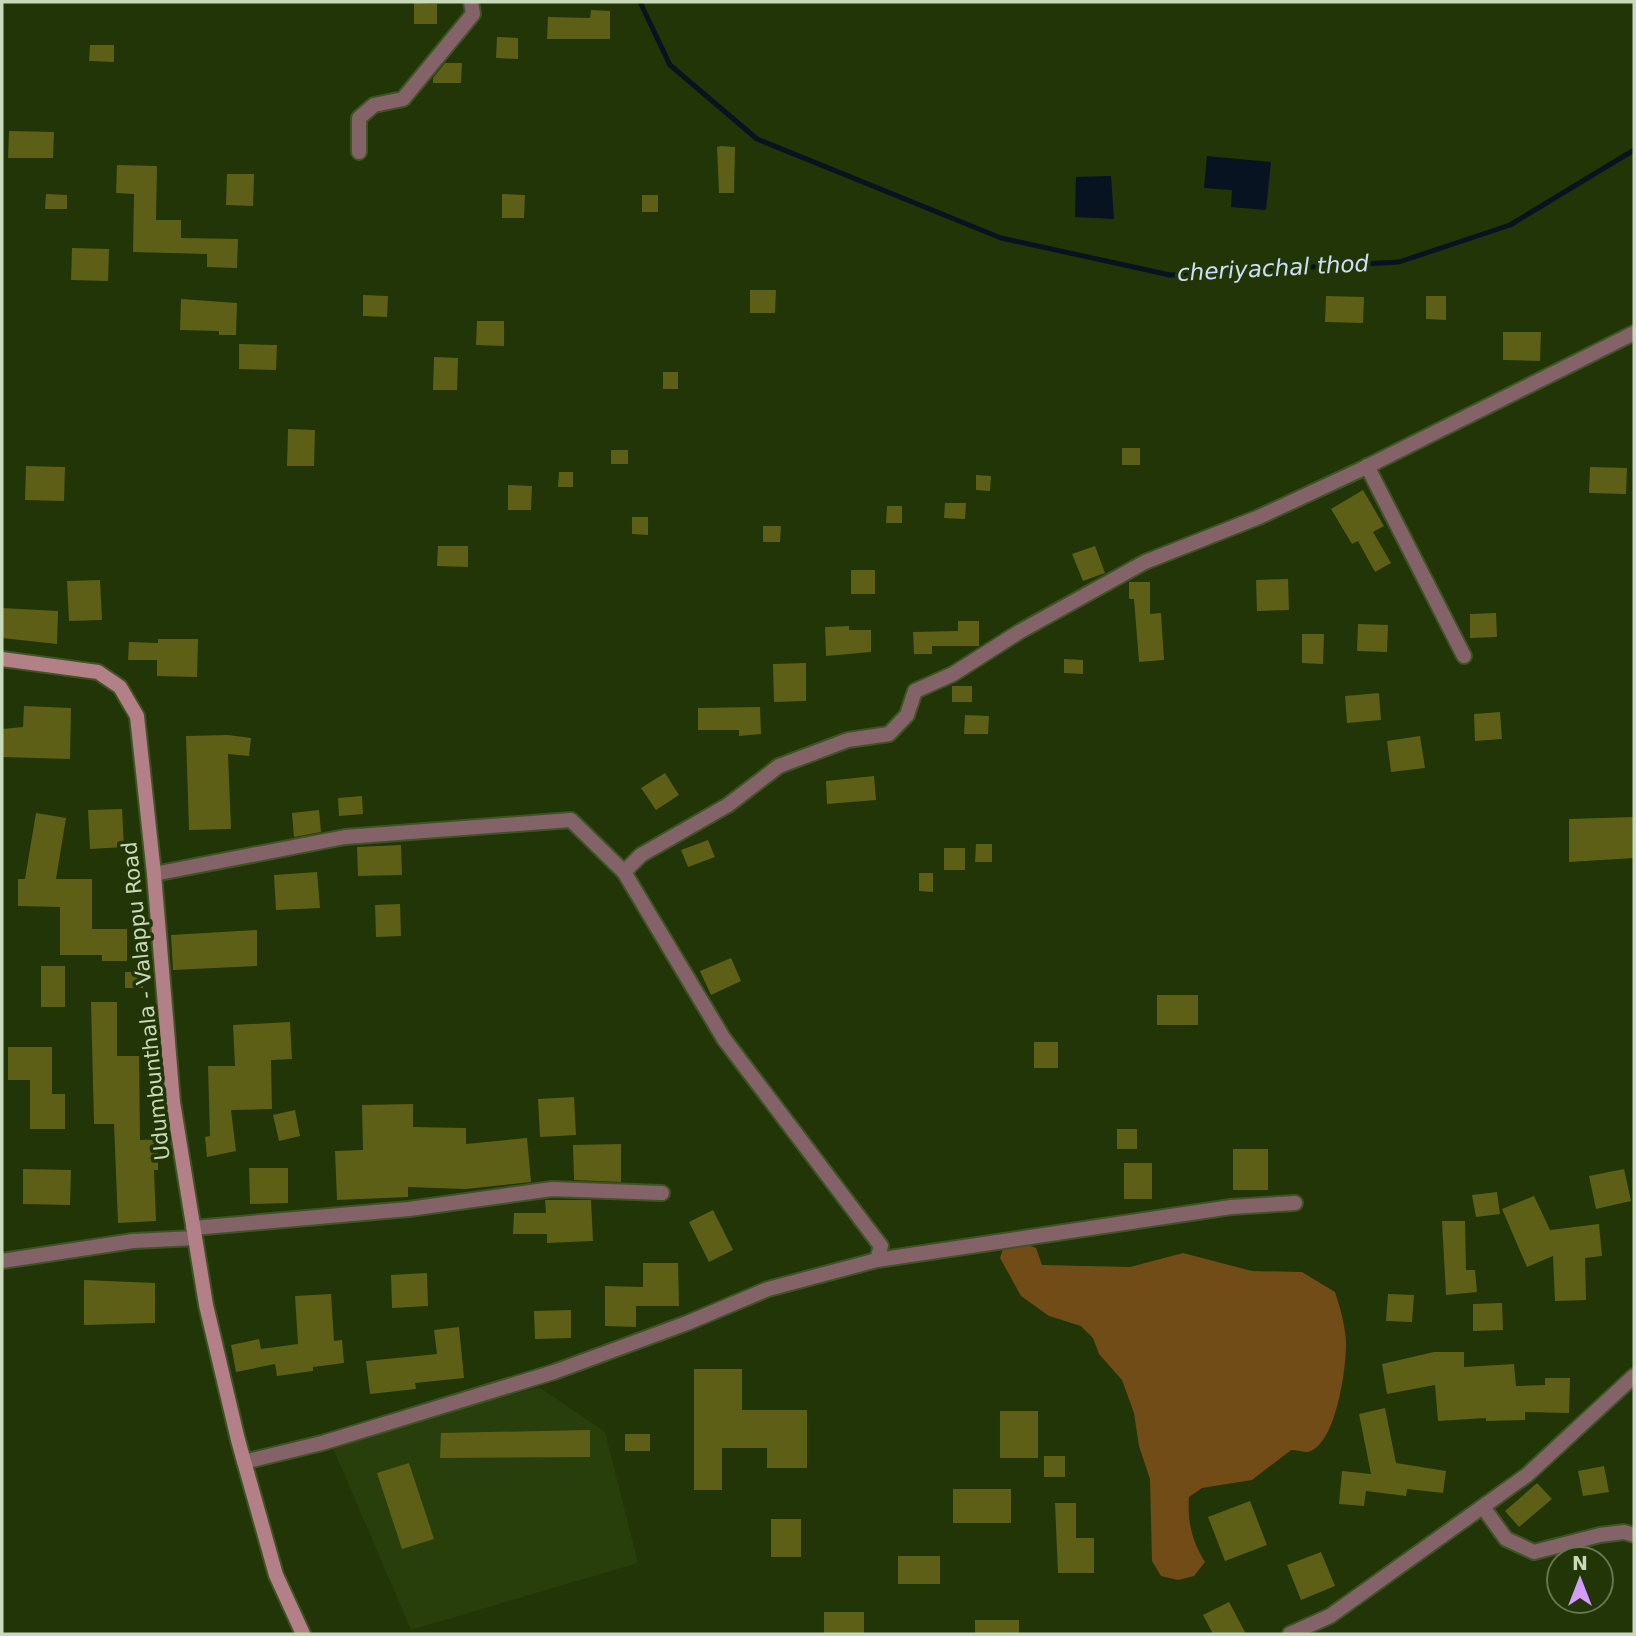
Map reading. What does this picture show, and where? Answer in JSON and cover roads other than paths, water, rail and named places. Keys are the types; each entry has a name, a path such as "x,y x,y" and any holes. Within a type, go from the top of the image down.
{"main road":[{"name":"Udumbunthala - Valappu Road","path":"2,659 89,669 106,676 120,687 137,716 154,874 173,1102 206,1305 244,1462 276,1575 303,1634"}],"street":[{"path":"359,152 359,118 374,105 402,99 473,14 471,2"},
{"path":"624,872 641,855 728,804 779,765 848,740 888,734 907,715 915,691 953,674 1020,632 1145,562 1259,516 1367,466 1634,333"},
{"path":"1367,466 1464,656"},
{"path":"154,874 345,837 571,820 624,872 724,1039 881,1246 877,1260"},
{"path":"2,1261 194,1233 409,1209 552,1189 662,1193"},
{"path":"244,1462 322,1443 554,1372 687,1324 768,1289 877,1260 1231,1207 1295,1203"},
{"path":"1290,1634 1330,1616 1527,1475 1634,1376"},
{"path":"1483,1507 1506,1539 1534,1552 1600,1535 1623,1532 1634,1535"}],"water":[{"path":"1207,156 1271,162 1266,210 1231,207 1232,190 1204,188"},
{"path":"1111,176 1114,219 1075,217 1076,177"}],"waterway":[{"name":"cheriyachal thod","path":"640,2 670,65 757,139 1001,238 1170,275 1399,262 1510,225 1634,150"}]}
